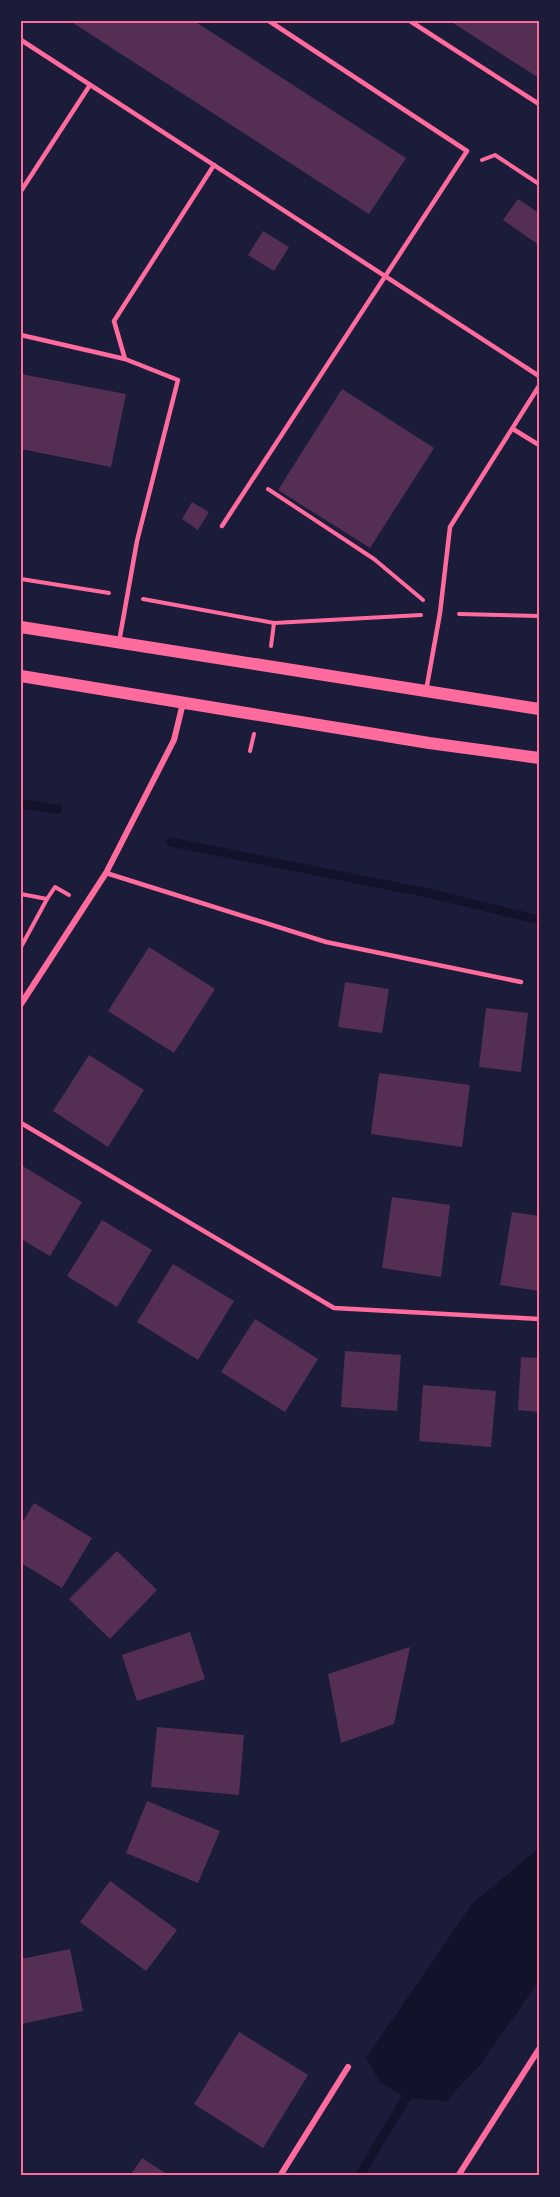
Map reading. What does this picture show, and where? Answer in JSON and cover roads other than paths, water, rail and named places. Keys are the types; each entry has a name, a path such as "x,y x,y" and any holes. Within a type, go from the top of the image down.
{"main road":[{"path":"21,627 539,710"},
{"path":"21,676 539,759"}],"street":[{"path":"21,1004 106,873 174,740 183,703"},
{"path":"458,2176 539,2049"},
{"path":"280,2176 348,2067"}],"lane":[{"path":"222,526 467,151 269,21"},
{"path":"410,21 539,104"},
{"path":"21,40 539,376"},
{"path":"21,191 90,85"},
{"path":"125,359 114,321 214,165"},
{"path":"21,335 125,359 178,380 137,541 119,642"},
{"path":"426,691 440,614 450,527 539,386"},
{"path":"513,429 539,445"},
{"path":"106,873 326,942 520,982"},
{"path":"21,1123 334,1308 539,1319"}],"waterway":[{"path":"21,804 58,809"},
{"path":"171,842 428,893 539,920"},
{"path":"359,2176 406,2098"}]}
